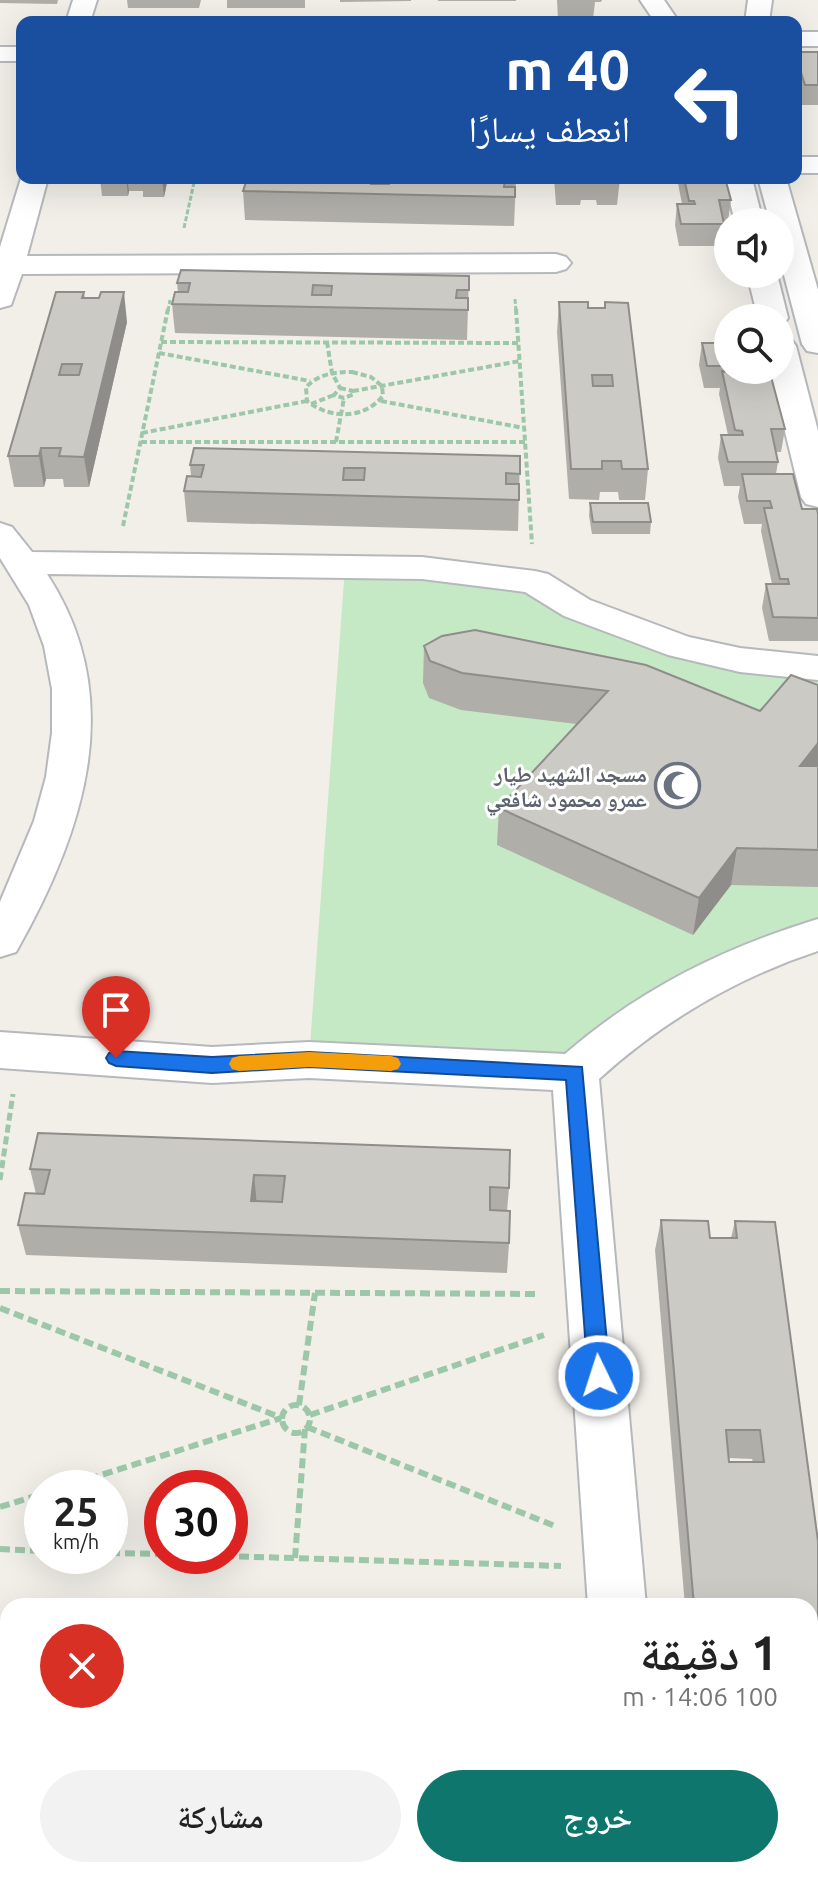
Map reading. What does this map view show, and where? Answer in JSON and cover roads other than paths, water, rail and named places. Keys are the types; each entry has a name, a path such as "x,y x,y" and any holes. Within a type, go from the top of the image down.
{"street":[{"path":"0,299 32,184"},
{"path":"740,184 746,208"},
{"path":"774,184 818,344"},
{"path":"9,265 556,263"},
{"path":"790,384 818,497"},
{"path":"12,548 115,564 422,568 535,582 577,608 681,647 740,660 818,668"},
{"path":"0,941 23,903 52,836 68,772 72,713 65,658 49,608 12,548"},
{"path":"10,1051 212,1065 309,1060 575,1073 610,1040 688,986 738,962 818,935"},
{"path":"575,1073 614,1574"}],"place":[{"name":"مسجد الشهيد طيار عمرو محمود شافعي","path":"678,786"}]}
